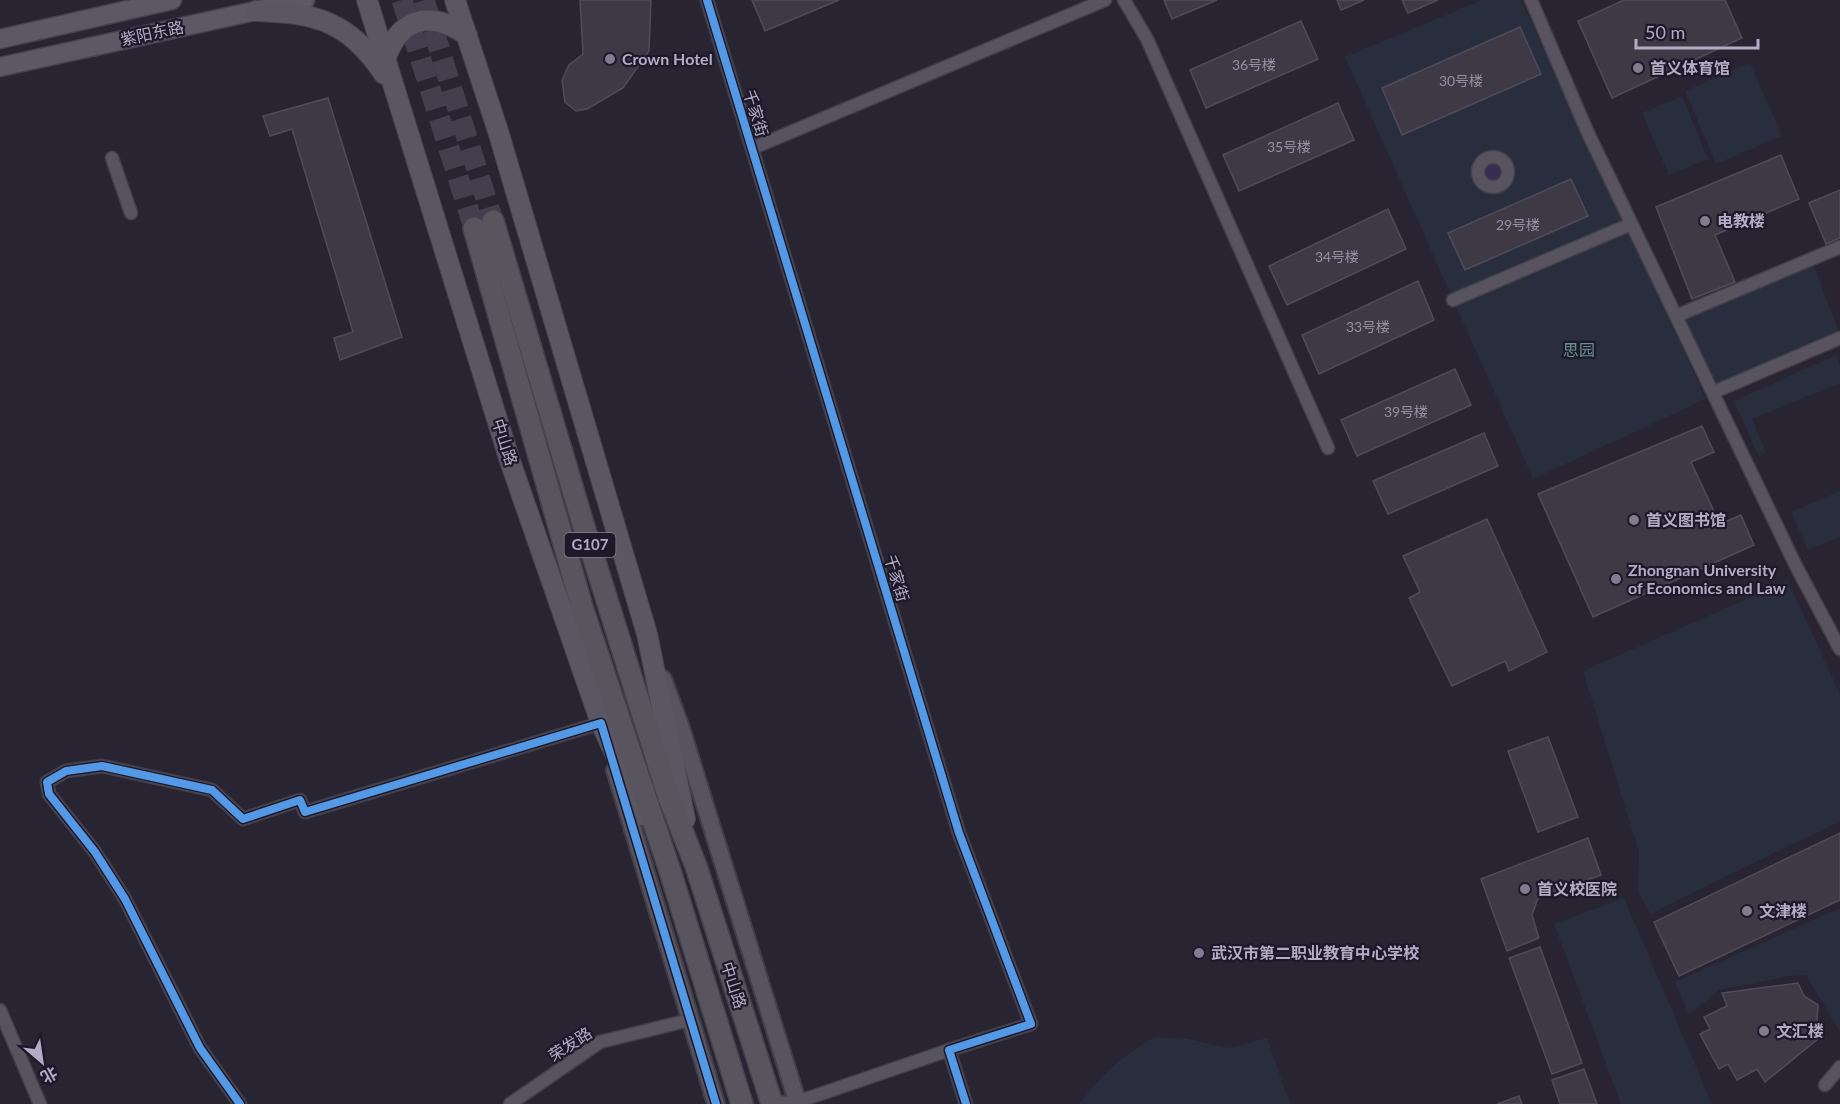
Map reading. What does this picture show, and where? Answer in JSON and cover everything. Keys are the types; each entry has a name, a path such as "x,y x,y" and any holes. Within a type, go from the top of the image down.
{"highway":[{"name":"中山路","path":"737,1102 671,874 582,607 484,224 588,538 669,798 696,866 772,1104"}],"main road":[{"name":"紫阳东路","path":"0,38 172,0"},
{"name":"紫阳东路","path":"0,69 29,60 305,0"},
{"name":"中山路","path":"367,0 384,63 510,460 601,723 671,874"},
{"name":"中山路","path":"455,0 498,130 647,634 696,866"},
{"path":"256,10 297,12 328,22 364,48 391,85"},
{"path":"384,63 390,43 400,31 411,24 424,20 438,21 452,25 467,35"}],"street":[{"name":"千家街","path":"707,0 959,833 1031,1024 949,1050"},
{"path":"753,148 1105,0"},
{"path":"1124,0 1147,39 1328,448"},
{"path":"1531,0 1587,131 1631,224 1714,392 1796,567 1840,649"},
{"path":"112,158 131,213"},
{"path":"1453,300 1631,224"},
{"path":"1676,316 1840,247"},
{"path":"1714,392 1840,338"},
{"path":"647,634 681,728 797,1103"},
{"path":"240,1104 200,1048 125,899 95,852 49,794 47,782 66,771 102,766 212,790 243,819 300,800 305,812 601,723 716,1104"},
{"path":"0,1010 40,1104"},
{"name":"荣发路","path":"510,1104 600,1042 690,1020"},
{"path":"772,1104 797,1103 949,1050 966,1104"},
{"path":"1825,1085 1840,1067"}],"green space":[{"name":"思园","path":"1482,0 1521,0 1706,399 1533,479 1345,57"},
{"path":"1750,63 1782,136 1716,164 1685,91"},
{"path":"1682,96 1708,159 1669,175 1642,113"},
{"path":"1813,264 1840,334 1717,387 1684,317"},
{"path":"1836,355 1840,367 1840,383 1752,419 1766,452 1759,457 1734,401"},
{"path":"1840,491 1840,537 1808,550 1791,512"},
{"path":"1788,581 1840,694 1840,821 1650,914 1638,891 1639,852 1583,671"},
{"path":"1624,898 1712,1104 1621,1104 1554,924"},
{"path":"1840,908 1840,1032 1806,975 1789,976 1719,990 1689,1015 1675,982"},
{"path":"1155,1037 1187,1039 1229,1048 1267,1038 1290,1104 1080,1104 1113,1066"}],"shaded area":[{"path":"1493,163 1499,166 1502,172 1499,178 1493,181 1487,178 1484,172 1487,166"}],"building":[{"name":"Crown Hotel","path":"580,0 651,0 649,51 623,88 587,109 576,111 565,102 562,80 569,65 583,54"},
{"path":"752,0 839,0 765,31"},
{"path":"1164,0 1217,0 1172,19"},
{"path":"1337,0 1364,0 1341,10"},
{"path":"1402,0 1438,0 1408,13"},
{"name":"首义体育馆","path":"1624,0 1725,0 1742,38 1612,98 1578,21"},
{"path":"1301,21 1318,59 1206,108 1190,70"},
{"path":"1520,27 1541,74 1402,135 1382,88"},
{"path":"328,98 402,337 340,360 334,338 353,332 292,129 270,136 263,116"},
{"path":"1338,103 1354,140 1239,191 1223,155"},
{"name":"电教楼","path":"1781,155 1799,199 1715,235 1735,282 1692,299 1656,207"},
{"path":"1571,179 1588,216 1465,270 1448,233"},
{"path":"1840,190 1840,238 1826,244 1809,203"},
{"path":"1388,209 1406,249 1287,305 1269,266"},
{"path":"1418,281 1434,320 1319,374 1302,335"},
{"path":"1455,369 1471,405 1357,456 1341,420"},
{"name":"首义图书馆","path":"1702,426 1714,452 1691,462 1720,524 1741,515 1754,545 1593,617 1538,494"},
{"path":"1484,433 1498,466 1388,514 1373,481"},
{"path":"1487,519 1547,652 1509,671 1505,661 1452,686 1409,598 1420,592 1403,556"},
{"path":"1548,737 1578,817 1538,832 1508,751"},
{"name":"文津楼","path":"1840,833 1840,900 1679,976 1654,922"},
{"name":"首义校医院","path":"1588,838 1601,875 1538,898 1532,915 1539,938 1507,951 1481,879"},
{"path":"1540,947 1582,1063 1552,1074 1509,958"},
{"name":"文汇楼","path":"1798,983 1804,996 1818,1005 1817,1021 1824,1034 1765,1082 1757,1069 1737,1080 1728,1064 1719,1069 1700,1034 1710,1029 1704,1017 1727,1006 1722,993"},
{"path":"1584,1069 1597,1104 1560,1104 1552,1080"},
{"path":"1519,1096 1522,1104 1497,1104"}],"tunnel":[{"path":"402,0 474,228"},
{"path":"424,0 493,221"}],"cycle path":[{"path":"707,0 959,833 1031,1024 949,1050 966,1104"},
{"path":"240,1104 200,1048 125,899 95,852 49,794 47,782 66,771 102,766 212,790 243,819 300,800 305,812 601,723 716,1104"}],"place":[{"name":"Crown Hotel","path":"610,59"},
{"name":"首义体育馆","path":"1638,68"},
{"name":"电教楼","path":"1705,221"},
{"name":"首义图书馆","path":"1634,520"},
{"name":"Zhongnan University of Economics and Law","path":"1616,579"},
{"name":"首义校医院","path":"1525,889"},
{"name":"文津楼","path":"1747,911"},
{"name":"武汉市第二职业教育中心学校","path":"1199,953"},
{"name":"文汇楼","path":"1764,1031"}]}
